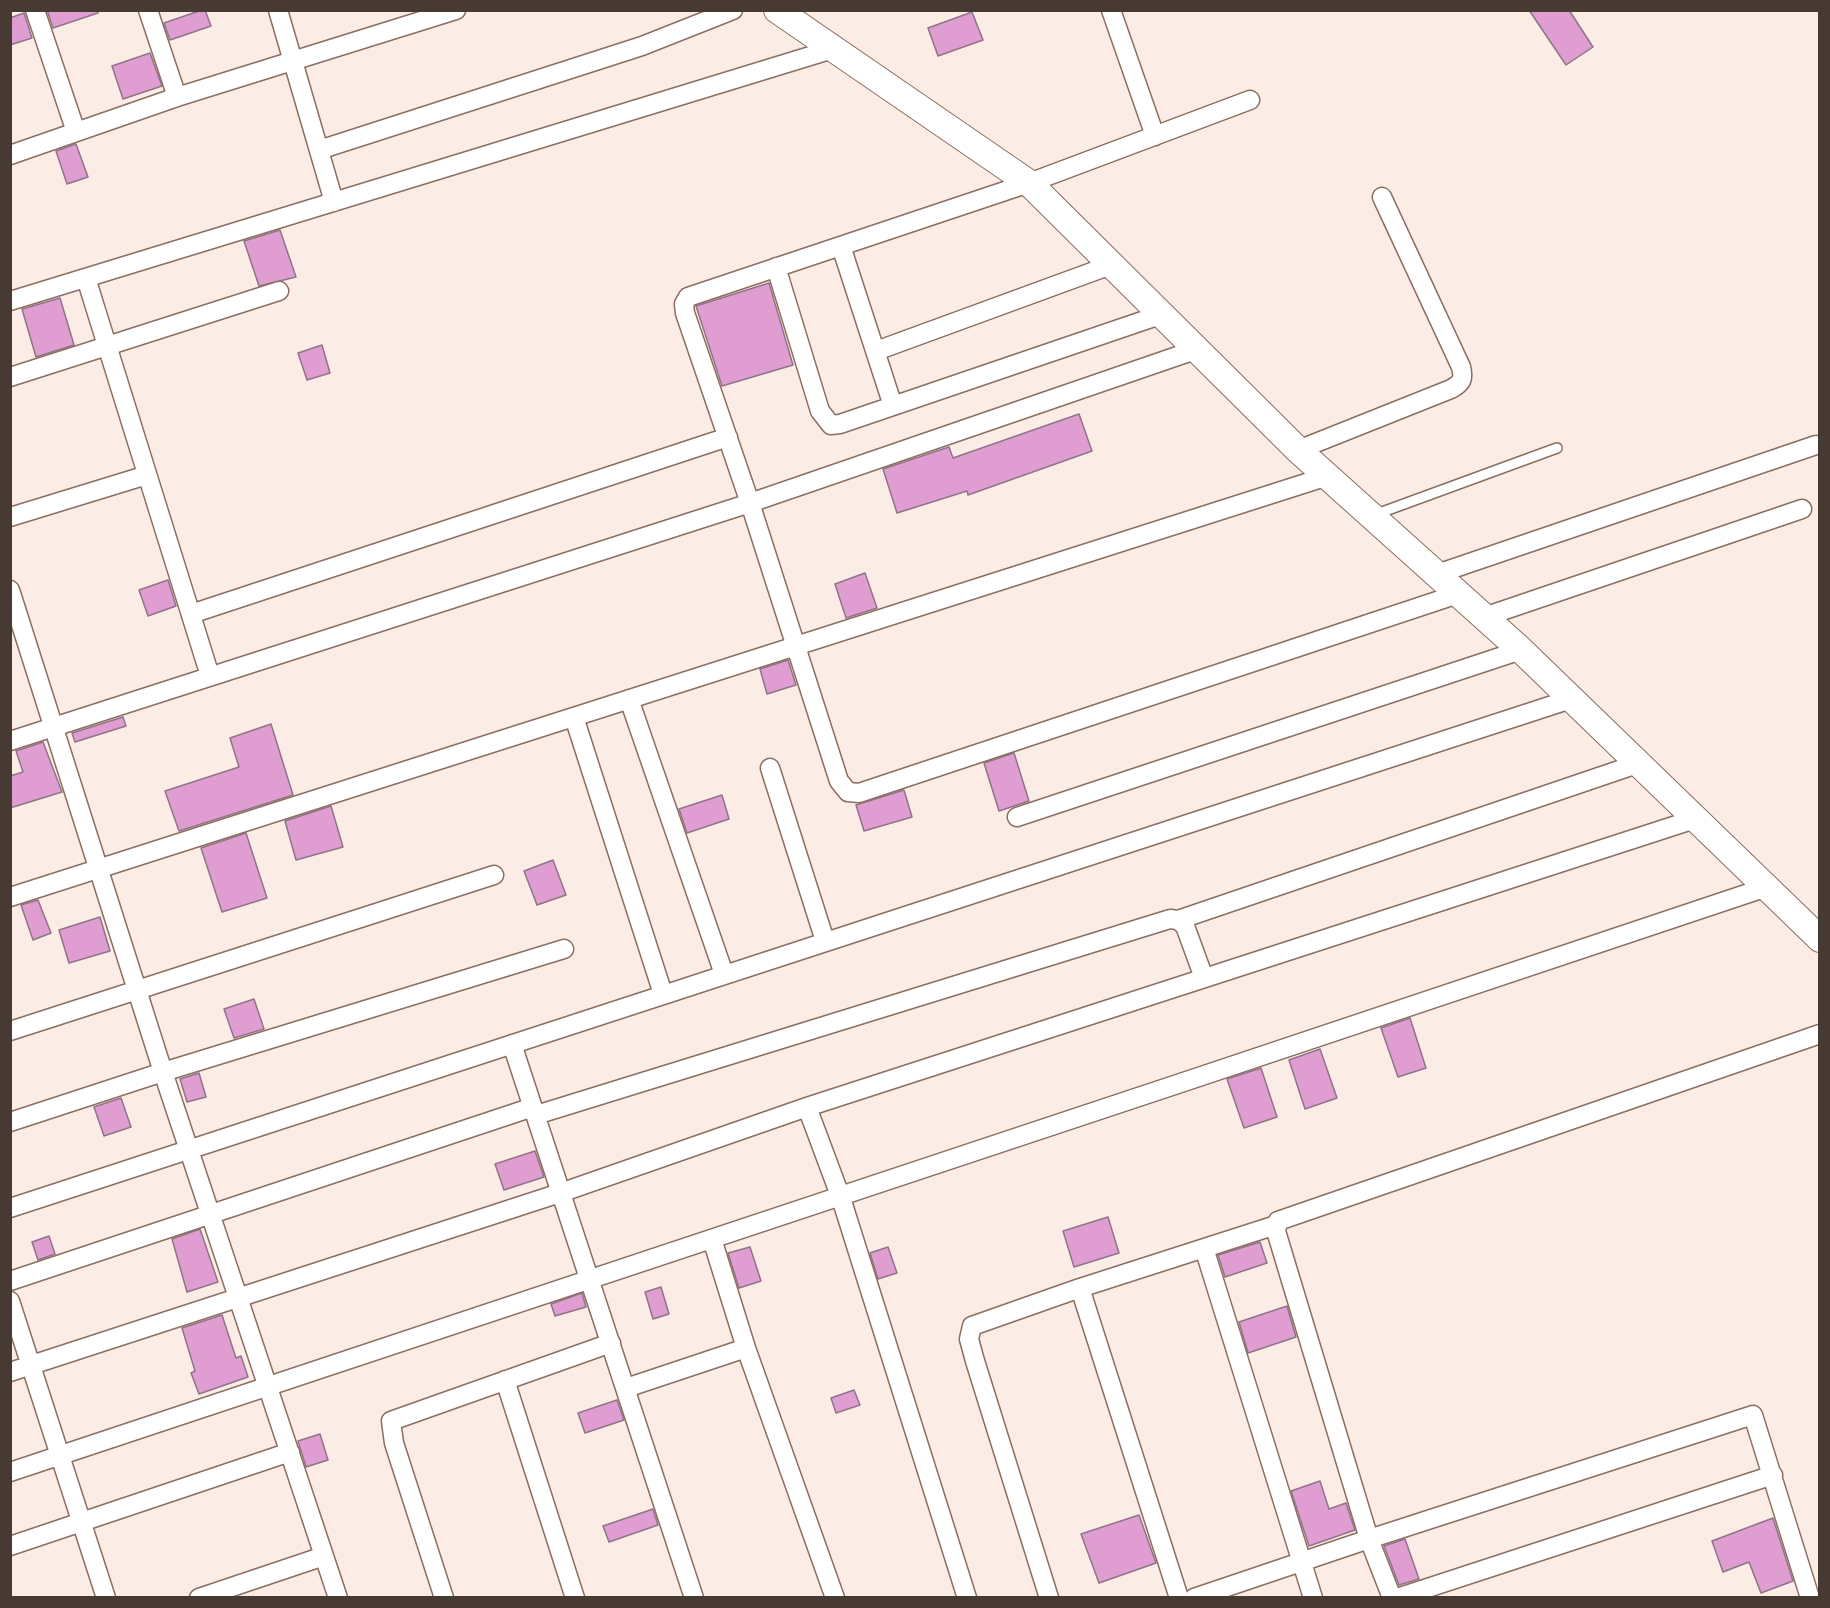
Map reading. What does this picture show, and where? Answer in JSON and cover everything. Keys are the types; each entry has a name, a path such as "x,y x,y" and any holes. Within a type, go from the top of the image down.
{"street":[{"path":"36,10 76,132"},
{"path":"148,10 177,97"},
{"path":"278,10 334,202"},
{"path":"10,155 177,97 456,10"},
{"path":"319,150 642,46 733,10"},
{"path":"777,10 1029,183 1298,450 1521,650 1820,939"},
{"path":"1111,10 1155,136"},
{"path":"10,301 833,49"},
{"path":"1251,99 1029,183 688,297 684,304 839,781 848,792 859,792 1458,594"},
{"path":"1298,450 1451,389 1460,384 1463,377 1461,367 1382,197"},
{"path":"842,246 893,406"},
{"path":"876,351 1111,265"},
{"path":"776,267 820,411 825,421 831,425 840,424 1160,315"},
{"path":"86,278 210,676"},
{"path":"10,377 279,291"},
{"path":"10,741 750,503 1196,350"},
{"path":"191,615 728,437"},
{"path":"1437,574 1816,445"},
{"path":"10,518 147,475"},
{"path":"10,897 1328,476"},
{"path":"1484,616 1802,509"},
{"path":"10,590 19,650 52,728 210,1215 338,1598"},
{"path":"1017,817 1521,650"},
{"path":"629,699 724,974"},
{"path":"10,1208 1570,699"},
{"path":"574,717 663,994"},
{"path":"10,1281 535,1111 1149,925 1178,920 1640,763"},
{"path":"771,768 825,941"},
{"path":"10,1372 239,1300 563,1192 807,1107 1695,819"},
{"path":"10,1031 494,875"},
{"path":"10,1472 590,1277 841,1198 1767,887"},
{"path":"1178,920 1185,926 1204,978"},
{"path":"10,1122 163,1072 564,949"},
{"path":"1049,1598 969,1339 972,1326 976,1323 1276,1225 1283,1218 1820,1034"},
{"path":"512,1044 563,1192 694,1598"},
{"path":"807,1107 841,1198 967,1598"},
{"path":"1276,1225 1369,1539 1388,1593 1392,1598"},
{"path":"712,1239 746,1347 835,1598"},
{"path":"1204,1248 1313,1598"},
{"path":"1080,1288 1179,1598"},
{"path":"10,1301 106,1598"},
{"path":"444,1598 394,1443 391,1421 611,1343"},
{"path":"626,1388 746,1347"},
{"path":"505,1380 575,1598"},
{"path":"1194,1598 1753,1415 1810,1595"},
{"path":"10,1546 290,1452"},
{"path":"1396,1598 1773,1475"},
{"path":"199,1598 324,1556"}],"lane":[{"path":"1372,516 1557,448"}],"building":[{"path":"47,10 97,10 98,13 53,28"},
{"path":"205,10 211,26 170,40 164,23"},
{"path":"1529,10 1569,10 1593,47 1566,65"},
{"path":"972,12 983,40 938,56 928,28"},
{"path":"24,13 32,38 10,45 10,18"},
{"path":"150,53 162,86 123,99 112,66"},
{"path":"76,144 88,177 67,184 56,151"},
{"path":"280,230 296,277 259,286 244,241"},
{"path":"769,283 793,365 722,386 696,306"},
{"path":"60,298 74,345 36,357 22,309"},
{"path":"322,345 330,373 307,380 298,353"},
{"path":"1079,414 1092,451 968,495 967,491 897,513 883,469 949,447 953,458"},
{"path":"865,573 877,608 846,618 835,584"},
{"path":"168,580 176,606 148,616 139,590"},
{"path":"788,660 796,685 767,694 760,669"},
{"path":"123,717 126,726 75,742 72,733"},
{"path":"271,724 293,795 179,831 165,791 239,767 230,738"},
{"path":"43,742 62,792 10,808 10,776 23,772 16,751"},
{"path":"1014,753 1029,801 999,811 984,763"},
{"path":"904,790 912,817 864,831 856,805"},
{"path":"722,795 729,819 687,833 679,809"},
{"path":"331,806 343,847 296,860 285,821"},
{"path":"246,833 267,898 222,912 201,848"},
{"path":"553,860 566,895 537,905 524,871"},
{"path":"38,900 51,933 33,940 21,905"},
{"path":"100,917 110,951 69,963 59,930"},
{"path":"254,999 264,1029 234,1038 224,1009"},
{"path":"1410,1018 1426,1068 1398,1077 1381,1028"},
{"path":"1320,1049 1337,1098 1305,1109 1289,1060"},
{"path":"1261,1068 1277,1117 1244,1128 1227,1079"},
{"path":"199,1073 206,1097 187,1102 180,1079"},
{"path":"121,1098 131,1127 104,1136 94,1107"},
{"path":"535,1151 544,1177 504,1190 495,1164"},
{"path":"1108,1217 1119,1253 1074,1267 1063,1231"},
{"path":"200,1229 218,1282 187,1292 172,1239"},
{"path":"49,1236 55,1254 38,1260 32,1242"},
{"path":"1260,1242 1267,1263 1225,1277 1218,1255"},
{"path":"750,1247 761,1281 739,1288 728,1253"},
{"path":"888,1247 897,1273 878,1279 870,1253"},
{"path":"661,1287 669,1314 653,1319 645,1292"},
{"path":"582,1293 586,1307 555,1316 551,1304"},
{"path":"1287,1306 1296,1337 1248,1353 1239,1322"},
{"path":"222,1315 236,1358 241,1356 248,1377 199,1394 191,1373 195,1371 182,1328"},
{"path":"854,1390 860,1405 836,1413 831,1398"},
{"path":"617,1400 624,1420 585,1433 578,1413"},
{"path":"320,1434 328,1460 306,1467 298,1441"},
{"path":"1320,1481 1329,1509 1346,1503 1355,1530 1309,1546 1291,1491"},
{"path":"653,1509 658,1525 609,1542 603,1526"},
{"path":"1139,1515 1156,1563 1099,1583 1081,1534"},
{"path":"1773,1518 1793,1581 1761,1593 1749,1562 1723,1572 1712,1541"},
{"path":"1405,1539 1419,1579 1399,1585 1384,1546"}]}
